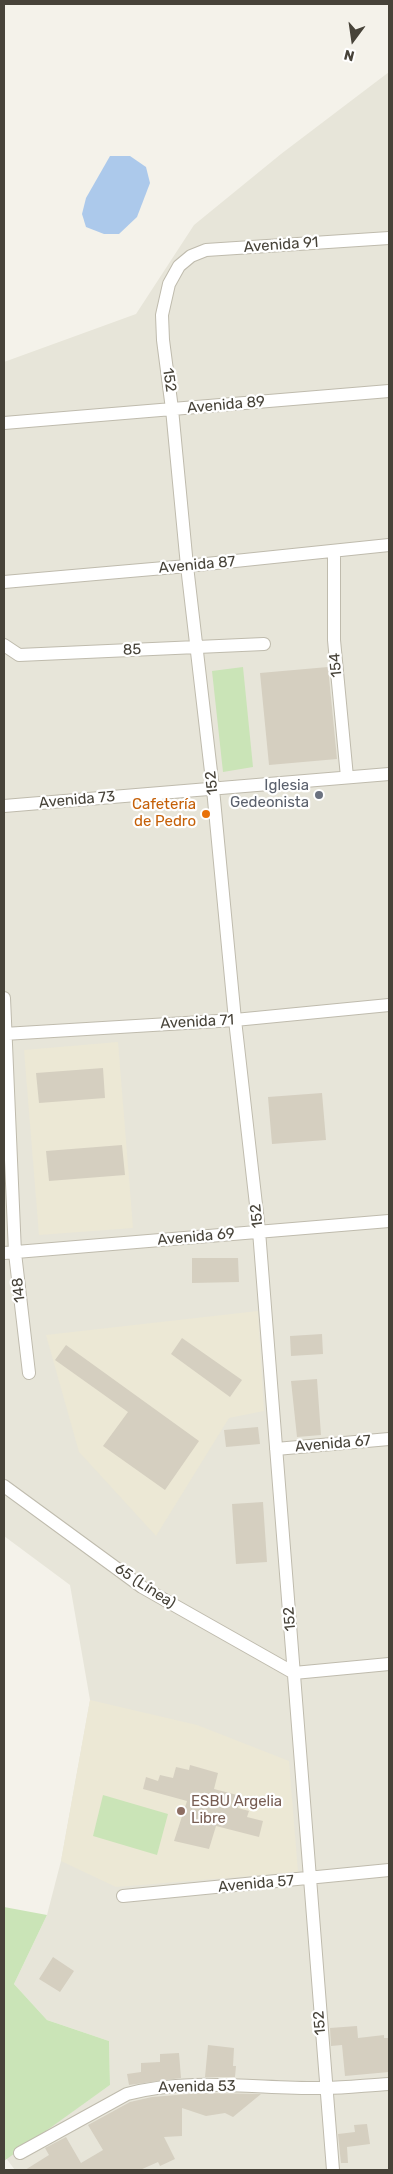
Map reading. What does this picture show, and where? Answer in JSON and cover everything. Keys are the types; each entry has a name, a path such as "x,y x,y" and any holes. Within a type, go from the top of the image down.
{"street":[{"name":"Avenida 91","path":"179,266 191,256 206,250 389,238"},
{"name":"152","path":"179,266 169,284 162,314 163,340 213,789 234,1020 259,1231 333,2170"},
{"name":"Avenida 89","path":"4,423 389,391"},
{"name":"Avenida 87","path":"4,582 187,566 389,545"},
{"name":"154","path":"334,551 334,640 347,777"},
{"name":"85","path":"4,645 19,655 264,644"},
{"name":"Avenida 73","path":"4,806 389,774"},
{"name":"148","path":"4,998 9,1253 29,1373"},
{"name":"Avenida 71","path":"5,1034 234,1020 389,1005"},
{"name":"Avenida 69","path":"9,1253 259,1231 389,1222"},
{"name":"Avenida 67","path":"276,1449 389,1439"},
{"name":"65 (Línea)","path":"4,1486 142,1587 294,1673"},
{"path":"294,1673 389,1664"},
{"name":"Avenida 57","path":"123,1896 389,1870"},
{"name":"Avenida 53","path":"20,2153 127,2094 146,2089 184,2085 326,2088 389,2084"}],"shaded area":[{"path":"389,72 389,2170 15,2170 6,2158 110,2085 109,2041 47,2020 14,1984 47,1915 61,1861 90,1700 70,1585 4,1536 4,362 136,314 194,225 281,154"},
{"path":"118,1042 133,1228 39,1235 24,1050"},
{"path":"258,1311 264,1411 229,1418 156,1536 79,1452 46,1335"},
{"name":"ESBU Argelia Libre","path":"90,1700 197,1725 289,1761 298,1872 116,1887 61,1861"}],"green space":[{"path":"243,667 253,767 223,772 212,671"},
{"path":"103,1795 168,1814 157,1855 93,1836"},
{"path":"4,1907 47,1915 14,1984 47,2020 109,2041 110,2085 4,2161"}],"water":[{"path":"110,156 130,156 146,167 150,183 137,217 119,234 104,234 86,227 82,214 86,198"}],"building":[{"path":"328,667 337,759 269,765 260,673"},
{"path":"103,1068 105,1098 39,1103 36,1073"},
{"path":"322,1093 326,1140 272,1144 268,1097"},
{"path":"122,1145 125,1175 49,1181 46,1151"},
{"path":"192,1258 238,1258 239,1282 192,1283"},
{"path":"322,1334 323,1354 291,1356 290,1336"},
{"path":"182,1338 242,1380 230,1397 171,1354"},
{"path":"66,1345 199,1441 165,1490 103,1446 128,1412 55,1360"},
{"path":"317,1379 321,1435 297,1437 291,1381"},
{"path":"258,1427 260,1444 226,1447 224,1430"},
{"path":"263,1502 267,1562 236,1564 232,1504"},
{"path":"190,1765 218,1773 214,1789 241,1796 238,1808 249,1811 247,1817 263,1821 259,1837 216,1826 209,1849 174,1841 187,1801 143,1789 146,1777 158,1781 160,1775 173,1778 176,1767 189,1770"},
{"path":"53,1957 74,1971 60,1992 39,1979"},
{"path":"357,2026 358,2038 384,2035 384,2038 389,2038 389,2072 345,2076 342,2045 331,2046 330,2028"},
{"path":"208,2045 234,2048 233,2066 236,2066 235,2077 205,2077"},
{"path":"179,2053 181,2078 129,2085 127,2074 141,2072 141,2063 160,2062 160,2054"},
{"path":"201,2093 261,2094 233,2117 225,2113 206,2116 182,2108 182,2136 164,2137 175,2159 160,2166 158,2162 140,2170 25,2170 49,2155 45,2148 66,2137 81,2163 103,2150 88,2125 130,2102 152,2097"},
{"path":"367,2124 370,2144 347,2147 348,2163 341,2163 338,2134 355,2132 354,2125"}],"place":[{"name":"Iglesia Gedeonista","path":"319,795"},
{"name":"Cafetería de Pedro","path":"206,814"},
{"name":"ESBU Argelia Libre","path":"181,1811"}]}
